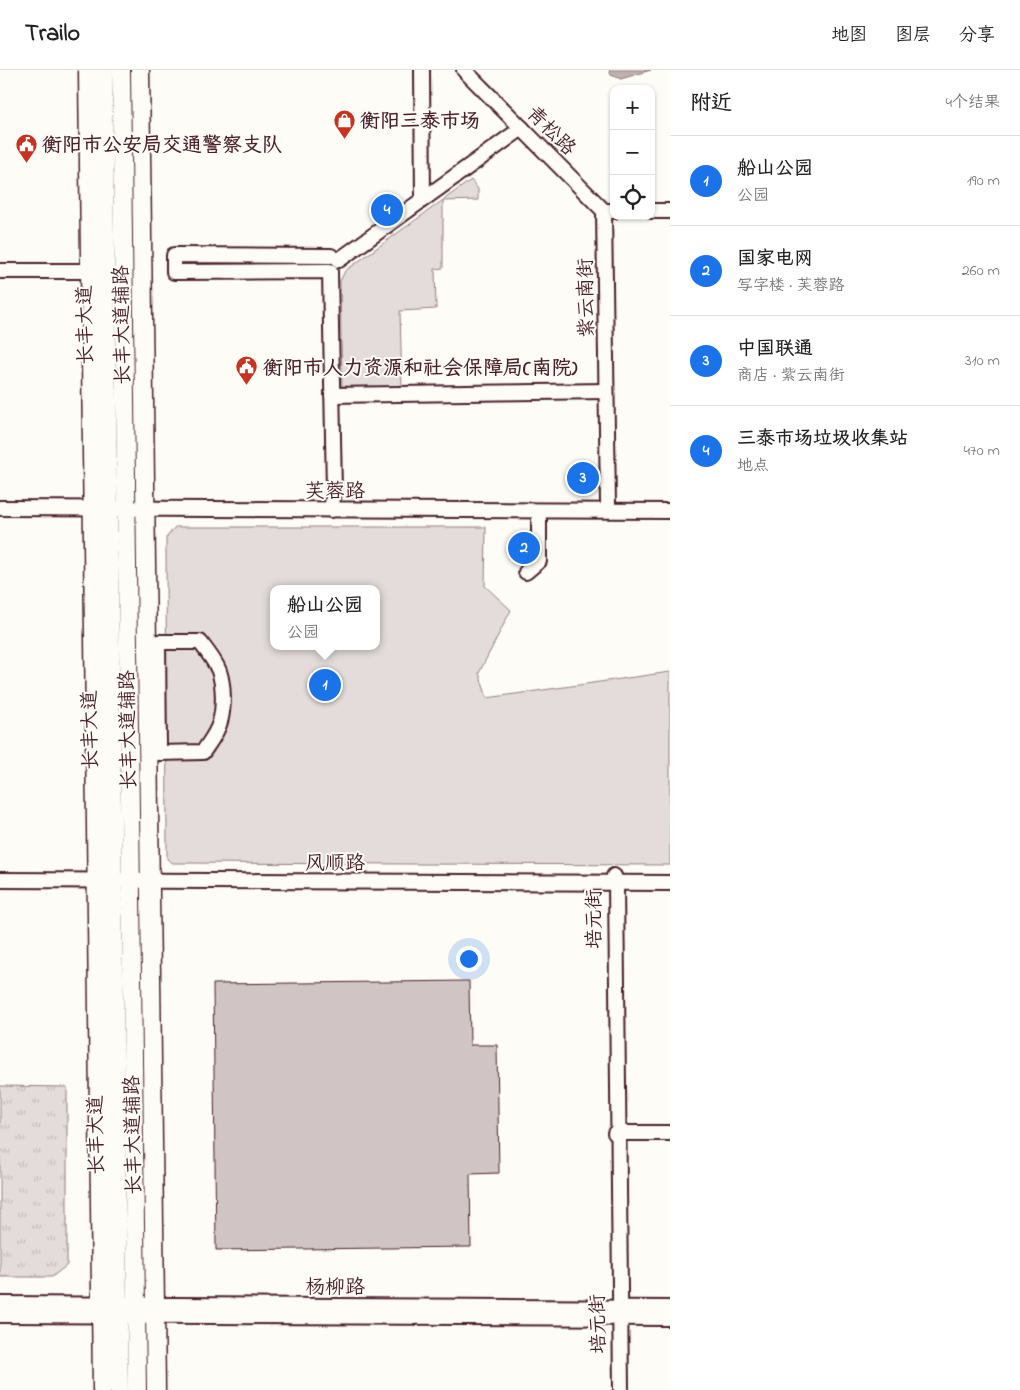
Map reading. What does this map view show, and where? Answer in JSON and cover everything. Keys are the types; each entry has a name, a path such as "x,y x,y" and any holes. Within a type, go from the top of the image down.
{"main road":[{"name":"长丰大道辅路","path":"88,70 97,270"},
{"name":"长丰大道","path":"102,70 97,270 104,876 119,1390"},
{"name":"长丰大道","path":"121,70 131,876 118,1310 137,1390"},
{"name":"长丰大道辅路","path":"140,70 156,1390"},
{"path":"102,1390 118,1310"}],"street":[{"path":"422,70 423,199"},
{"name":"青松路","path":"464,70 609,211"},
{"path":"334,510 330,271 324,263 326,259 335,258 423,199 522,128"},
{"name":"紫云南街","path":"608,504 606,391 609,211"},
{"path":"655,211 670,211"},
{"path":"330,271 174,272 174,255 335,258"},
{"path":"0,271 97,270"},
{"path":"332,395 606,391"},
{"name":"芙蓉路","path":"0,508 145,513 670,519"},
{"name":"芙蓉路","path":"145,513 334,510 670,512"},
{"name":"芙蓉路","path":"0,516 100,512"},
{"path":"526,572 539,561 539,519"},
{"path":"158,642 200,642 211,656 219,671 222,685 220,722 214,737 203,752 159,753 158,642"},
{"name":"风顺路","path":"0,872 150,877 614,880 670,884"},
{"name":"风顺路","path":"614,880 670,874"},
{"name":"风顺路","path":"0,880 104,876"},
{"name":"培元街","path":"614,880 619,1390"},
{"path":"617,1133 670,1133"},
{"name":"杨柳路","path":"0,1304 118,1310"},
{"name":"杨柳路","path":"619,1313 670,1308"},
{"name":"杨柳路","path":"0,1315 155,1310 619,1313 670,1318"}],"green space":[{"path":"471,180 478,189 478,200 443,201 443,268 435,269 436,309 400,311 402,388 342,389 340,281 345,271"},
{"path":"175,527 486,527 485,586 511,610 479,673 487,698 670,672 670,865 173,863 167,859 166,538"},
{"path":"0,1086 67,1087 67,1265 52,1277 0,1277"}],"shaded area":[{"path":"609,70 651,70 621,79 611,75"}],"building":[{"path":"381,195 393,195 393,210 386,216 380,216"},
{"path":"469,981 470,1045 497,1045 499,1173 470,1174 471,1247 216,1250 213,984"}],"place":[{"name":"衡阳三泰市场","path":"344,139"},
{"name":"衡阳市公安局交通警察支队","path":"26,163"},
{"name":"三泰市场垃圾收集站","path":"387,210"},
{"name":"衡阳市人力资源和社会保障局(南院)","path":"247,386"},
{"name":"中国联通","path":"583,478"},
{"name":"国家电网","path":"524,548"},
{"name":"船山公园","path":"325,685"}]}
